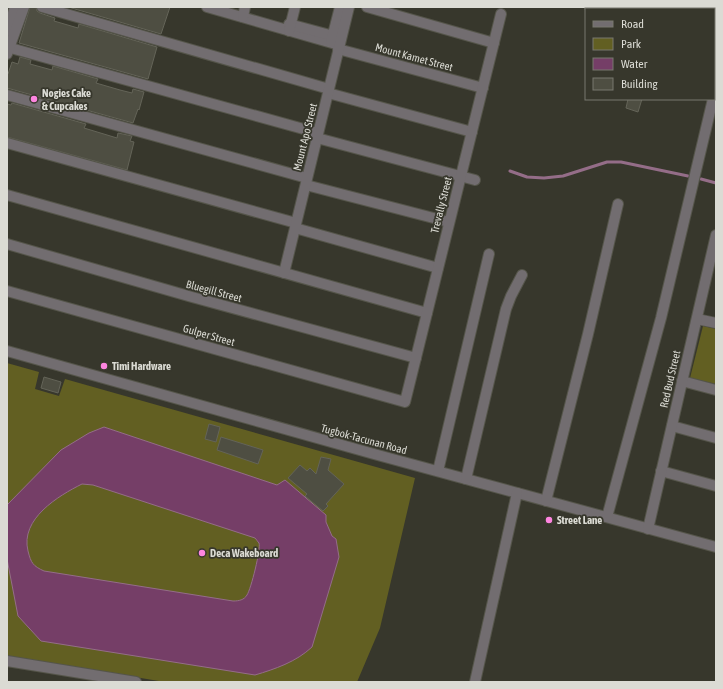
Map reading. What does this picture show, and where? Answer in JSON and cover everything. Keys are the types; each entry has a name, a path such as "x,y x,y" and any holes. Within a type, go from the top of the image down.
{"street":[{"path":"7,31 16,7"},
{"path":"24,7 8,49 475,180"},
{"path":"42,7 472,132"},
{"name":"Mount Kamet Street","path":"207,7 244,12"},
{"name":"Mount Kamet Street","path":"229,7 483,88"},
{"path":"290,27 295,7"},
{"name":"Mount Apo Street","path":"284,273 328,91 340,7"},
{"name":"Mount Apo Street","path":"336,42 349,7"},
{"path":"367,7 494,43"},
{"name":"Trevally Street","path":"404,402 501,14"},
{"path":"7,95 449,222"},
{"path":"607,517 712,121 713,100"},
{"path":"7,143 438,268"},
{"path":"7,195 427,313"},
{"path":"546,501 588,334 618,204"},
{"name":"Red Bud Street","path":"648,529 696,319 712,275 716,235"},
{"name":"Bluegill Street","path":"7,244 192,297 416,358"},
{"path":"438,471 489,254"},
{"path":"466,479 506,309 522,275"},
{"name":"Gulper Street","path":"7,291 404,402"},
{"path":"696,319 716,324"},
{"name":"Tugbok-Tacunan Road","path":"7,352 716,547"},
{"path":"682,381 716,390"},
{"path":"672,426 716,438"},
{"path":"661,471 716,486"},
{"path":"476,682 517,493"},
{"path":"7,661 136,682"}],"green space":[{"path":"703,326 716,329 716,384 690,378"},
{"name":"Deca Wakeboard","path":"7,363 39,372 35,389 59,396 65,379 415,478 380,628 357,682 165,682 7,656"}],"water":[{"path":"104,427 277,485 285,480 326,515 326,522 332,536 336,539 339,557 312,647 292,661 255,675 41,641 18,616 7,559 7,505 61,450 89,433","holes":["82,484 93,485 255,538 259,543 259,553 246,597 241,600 233,601 44,571 37,567 33,564 30,558 27,539 35,519 52,502 72,489"]}],"building":[{"path":"30,7 36,7 37,11 40,13 55,18 54,21 78,28 79,24 157,47 148,79 19,43"},
{"path":"68,7 170,7 161,34"},
{"path":"20,57 31,60 30,64 52,70 53,66 98,79 96,83 120,90 132,93 133,89 144,92 139,110 138,109 133,123 7,88 7,74 12,62 18,64"},
{"path":"628,100 642,100 638,112 626,108"},
{"path":"12,103 86,124 84,128 117,138 118,133 132,136 130,141 134,142 127,170 7,137 7,104 11,105"},
{"path":"44,377 61,382 58,393 41,388"},
{"path":"209,424 220,427 216,442 205,439"},
{"path":"221,437 263,450 258,464 217,450"},
{"path":"321,457 331,459 328,470 344,484 326,504 328,506 323,511 305,496 307,494 288,478 300,465 307,471 310,468 316,474"}],"waterway":[{"path":"510,171 527,177 544,178 563,176 607,162 621,162 688,176"},
{"path":"701,179 716,183"}],"place":[{"name":"Nogies Cake & Cupcakes","path":"34,99"},
{"name":"Timi Hardware","path":"104,366"},
{"name":"Street Lane","path":"549,520"},
{"name":"Deca Wakeboard","path":"202,553"}]}
